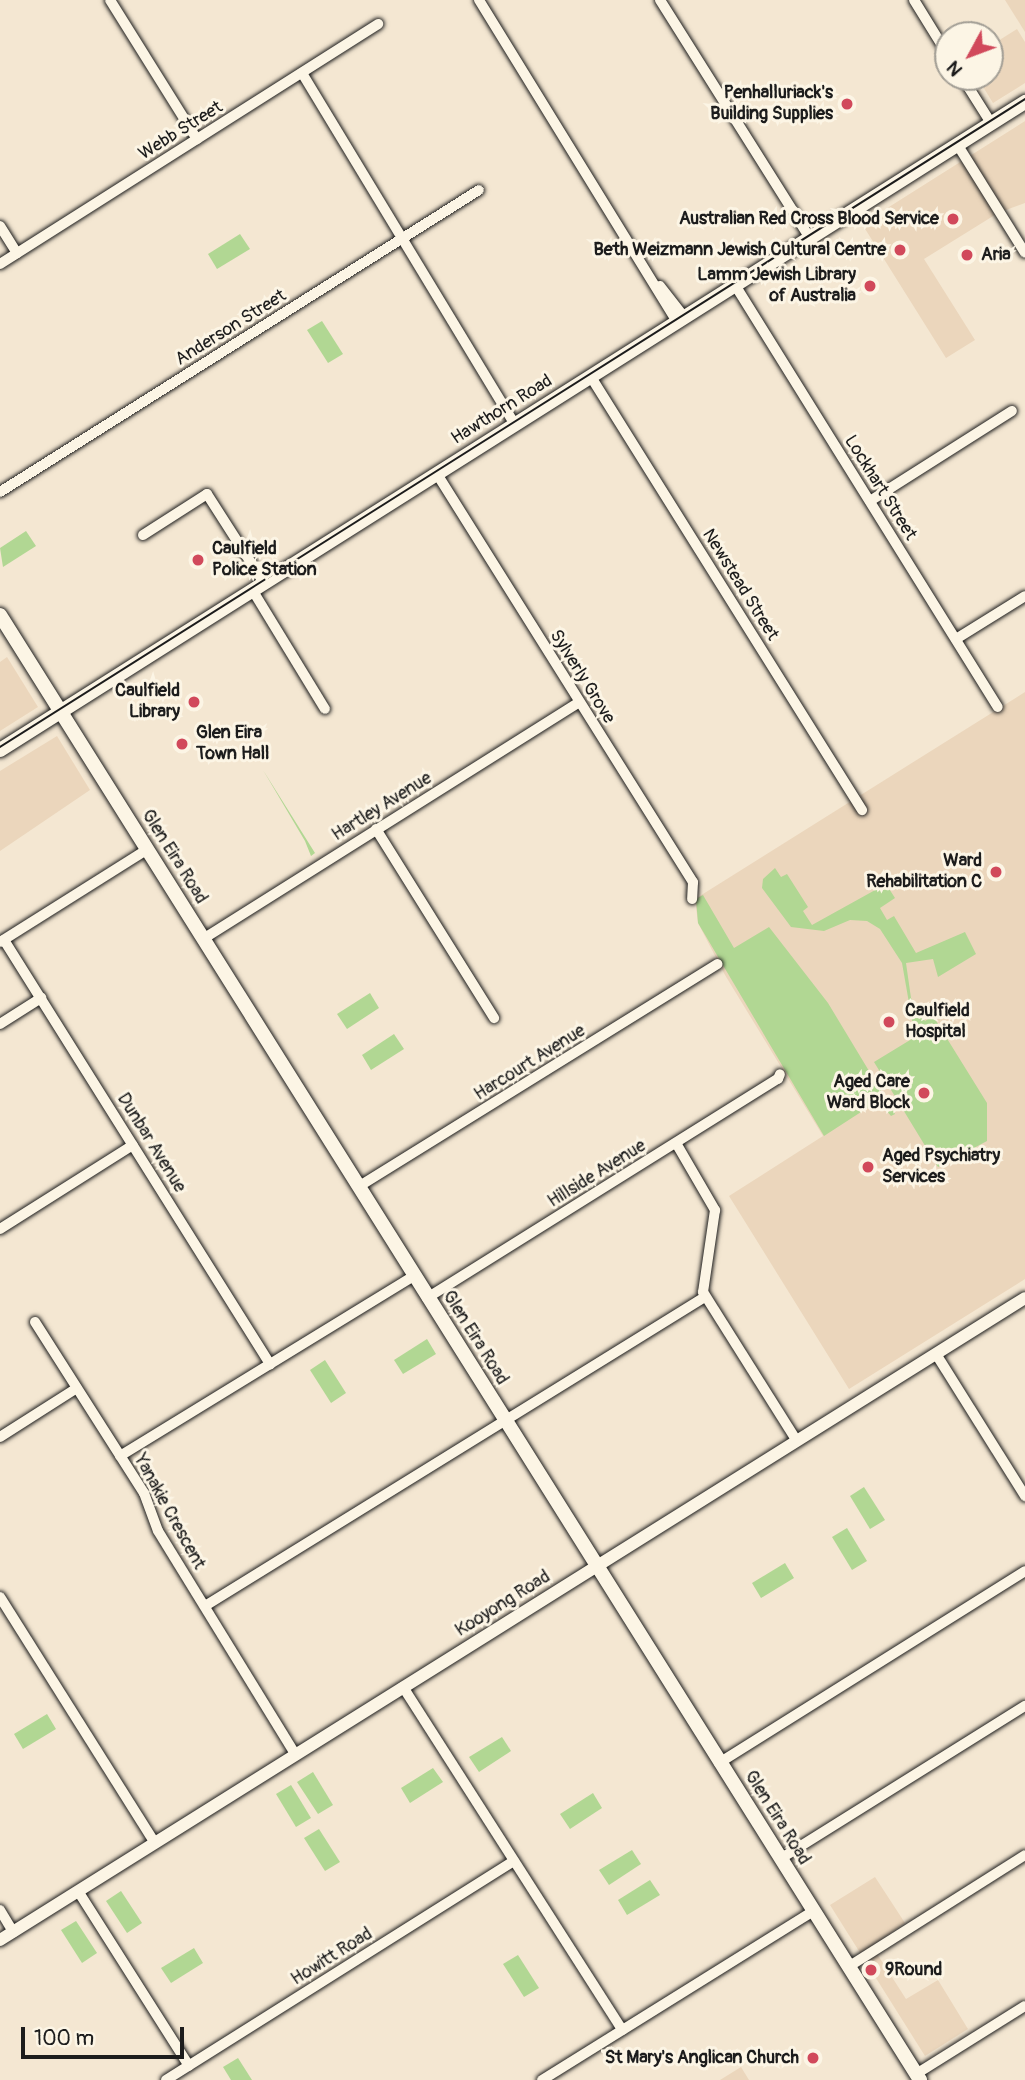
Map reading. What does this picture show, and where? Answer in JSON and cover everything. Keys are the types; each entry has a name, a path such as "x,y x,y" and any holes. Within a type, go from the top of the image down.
{"main road":[{"name":"Hawthorn Road","path":"0,750 1025,102"},
{"name":"Glen Eira Road","path":"0,615 918,2077"}],"street":[{"path":"110,0 197,139"},
{"path":"478,0 680,320"},
{"path":"660,0 810,238"},
{"path":"914,0 934,32"},
{"name":"Webb Street","path":"0,264 378,24"},
{"path":"299,75 517,423"},
{"path":"971,91 991,123"},
{"path":"957,144 1025,253"},
{"name":"Anderson Street","path":"0,492 479,190"},
{"path":"0,226 17,253"},
{"name":"Lockhart Street","path":"735,285 998,707"},
{"name":"Newstead Street","path":"591,377 862,810"},
{"path":"870,501 1012,411"},
{"name":"Sylverly Grove","path":"437,474 692,882 692,899"},
{"path":"143,535 207,494 325,709"},
{"path":"956,639 1025,596"},
{"name":"Hartley Avenue","path":"203,939 579,702"},
{"path":"376,830 494,1018"},
{"path":"2,941 146,850"},
{"name":"Dunbar Avenue","path":"2,941 41,998 270,1364"},
{"name":"Harcourt Avenue","path":"358,1187 717,964"},
{"path":"0,1024 41,998"},
{"name":"Hillside Avenue","path":"427,1298 778,1079 780,1074"},
{"path":"676,1143 715,1210 703,1278 705,1297 797,1441"},
{"path":"0,1229 133,1145"},
{"path":"120,1455 414,1276"},
{"path":"205,1606 705,1297"},
{"name":"Kooyong Road","path":"0,1940 1025,1298"},
{"name":"Yanakie Crescent","path":"36,1322 144,1493 158,1531 296,1755"},
{"path":"936,1354 1025,1496"},
{"path":"0,1437 78,1388"},
{"path":"719,1763 1025,1571"},
{"path":"0,1597 155,1843"},
{"path":"404,1687 621,2030"},
{"path":"780,1860 1025,1706"},
{"path":"848,1967 1025,1855"},
{"name":"Howitt Road","path":"166,2080 514,1861"},
{"path":"78,1891 189,2066"},
{"path":"0,1910 13,1931"},
{"path":"542,2080 813,1911"},
{"path":"918,2077 1025,2006"}],"shaded area":[{"path":"1005,0 1025,0 1025,32"},
{"path":"1017,29 1025,42 1025,83 993,103 986,91 1004,91 1004,37"},
{"path":"1025,121 1025,203 998,213 924,259 975,340 946,358 862,224"},
{"path":"7,657 38,707 0,731 0,662"},
{"name":"Caulfield Hospital","path":"1025,692 1025,1279 849,1389 729,1196 823,1136 725,975 698,923 695,899"},
{"path":"57,736 90,790 0,851 0,771"},
{"path":"875,1877 905,1923 872,1946 906,1999 938,1980 968,2029 925,2056 830,1905"},
{"path":"741,2067 749,2080 720,2080"}],"green space":[{"path":"240,234 250,249 217,269 208,254"},
{"path":"322,321 343,354 328,363 307,330"},
{"path":"26,531 36,546 3,567 0,548"},
{"path":"263,770 315,853 311,856 305,841"},
{"path":"775,868 781,877 787,874 808,907 803,911 812,925 886,884 895,898 880,908 887,920 894,916 916,953 965,932 976,954 938,977 933,959 906,963 911,998 925,1021 933,1016 987,1103 987,1141 938,1167 874,1062 915,1037 902,963 880,929 867,921 850,920 824,931 791,927 762,888 763,879"},
{"path":"703,895 734,948 769,927 828,1003 895,1114 891,1116 878,1101 824,1136 698,923 696,899"},
{"path":"370,993 379,1008 347,1029 337,1014"},
{"path":"394,1034 404,1049 371,1070 362,1055"},
{"path":"427,1339 436,1354 403,1374 394,1360"},
{"path":"325,1360 346,1393 331,1403 310,1370"},
{"path":"864,1487 885,1520 870,1529 850,1496"},
{"path":"847,1528 867,1561 852,1570 832,1537"},
{"path":"785,1563 794,1578 761,1598 752,1583"},
{"path":"47,1714 56,1729 23,1749 14,1734"},
{"path":"502,1737 511,1751 479,1772 469,1757"},
{"path":"433,1768 443,1782 410,1803 401,1788"},
{"path":"313,1772 333,1805 318,1814 297,1782"},
{"path":"291,1785 311,1818 296,1827 276,1794"},
{"path":"593,1793 602,1808 570,1829 560,1814"},
{"path":"319,1829 340,1862 325,1871 304,1838"},
{"path":"632,1850 641,1864 609,1885 599,1870"},
{"path":"650,1880 660,1895 627,1915 618,1900"},
{"path":"121,1891 142,1923 127,1933 106,1901"},
{"path":"76,1921 97,1953 82,1963 61,1930"},
{"path":"194,1948 203,1963 171,1983 161,1968"},
{"path":"518,1955 539,1988 524,1997 503,1964"},
{"path":"238,2058 252,2080 231,2080 223,2067"}],"tram line":[{"path":"0,747 1025,99"}],"place":[{"name":"Penhalluriack's Building Supplies","path":"847,104"},
{"name":"Australian Red Cross Blood Service","path":"953,219"},
{"name":"Beth Weizmann Jewish Cultural Centre","path":"900,250"},
{"name":"Aria","path":"967,255"},
{"name":"Lamm Jewish Library of Australia","path":"870,286"},
{"name":"Caulfield Police Station","path":"198,560"},
{"name":"Caulfield Library","path":"194,702"},
{"name":"Glen Eira Town Hall","path":"182,744"},
{"name":"Ward Rehabilitation C","path":"996,872"},
{"name":"Caulfield Hospital","path":"889,1022"},
{"name":"Aged Care Ward Block","path":"924,1093"},
{"name":"Aged Psychiatry Services","path":"868,1167"},
{"name":"9Round","path":"871,1970"},
{"name":"St Mary's Anglican Church","path":"813,2058"}]}
